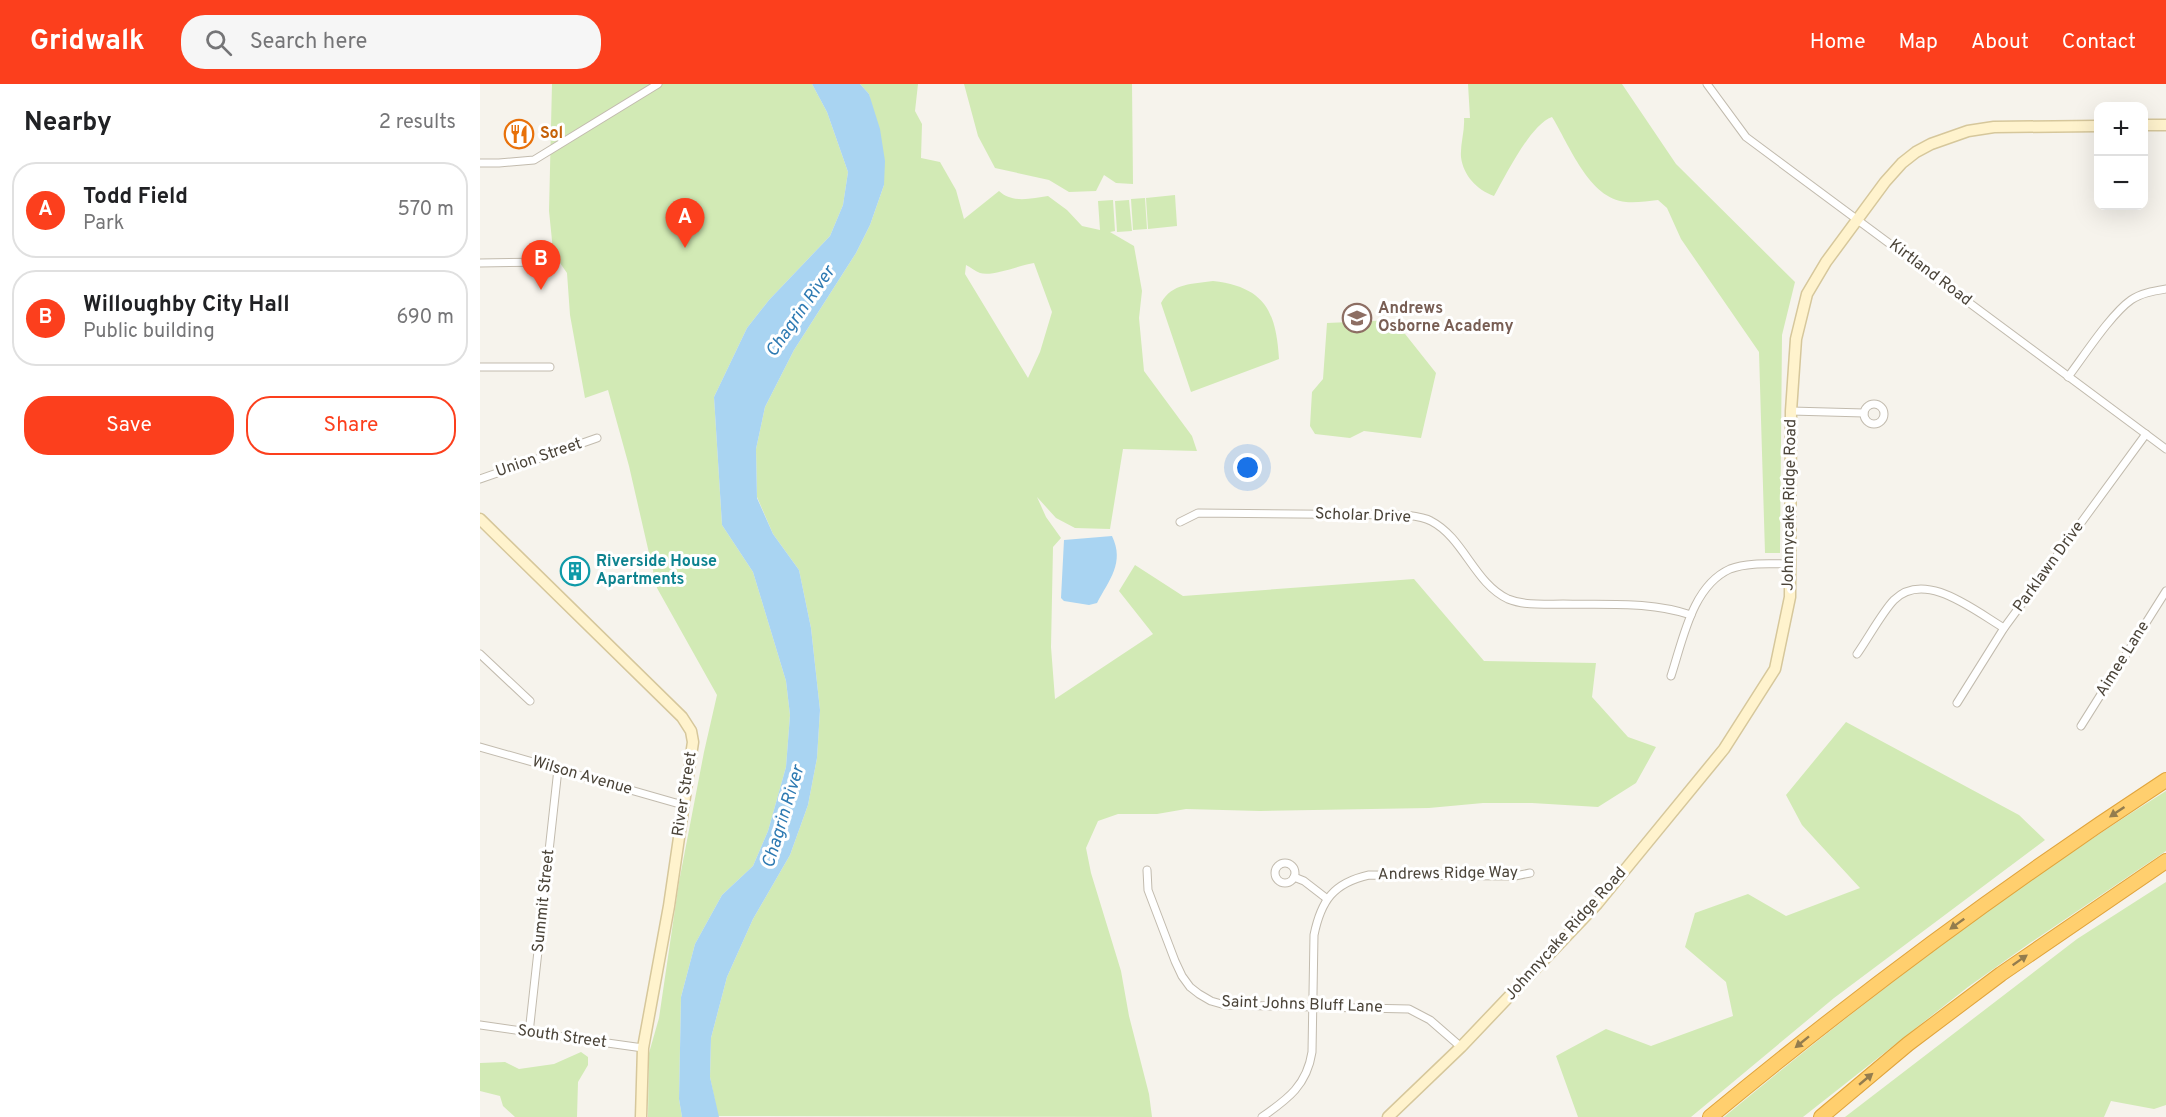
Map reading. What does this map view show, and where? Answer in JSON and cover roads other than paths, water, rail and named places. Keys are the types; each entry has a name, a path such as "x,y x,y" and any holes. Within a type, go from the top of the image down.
{"highway":[{"path":"1710,1117 1886,976 2007,887 2166,780"},
{"path":"1821,1117 1908,1044 1992,981 2166,861"}],"main road":[{"path":"2148,125 2166,125"},
{"name":"Johnnycake Ridge Road","path":"1388,1117 1461,1047 1597,904 1724,749 1775,669 1790,597 1791,411 1796,339 1807,294 1826,262 1885,182 1902,163 1916,152 1945,138 1994,127 2094,126"},
{"name":"River Street","path":"480,519 682,717 691,731 693,742 669,906 643,1048 641,1117"}],"street":[{"path":"480,163 534,160 658,84"},
{"name":"Kirtland Road","path":"1707,84 1746,137 2166,449"},
{"path":"480,263 552,262"},
{"path":"2068,377 2118,312 2130,300 2166,288"},
{"path":"480,367 550,368"},
{"path":"1791,411 1864,413"},
{"name":"Parklawn Drive","path":"1958,704 2004,628 2146,434"},
{"name":"Union Street","path":"480,479 597,438"},
{"name":"Scholar Drive","path":"1180,522 1198,513 1405,515 1429,519 1445,530 1487,582 1508,599 1530,604 1644,605 1691,615"},
{"path":"1671,676 1691,615 1713,580 1731,569 1752,564 1790,564"},
{"path":"1857,654 1895,599 1918,587 1942,592 2004,628"},
{"name":"Aimee Lane","path":"2080,726 2166,591"},
{"path":"480,654 530,701"},
{"name":"Wilson Avenue","path":"480,747 683,806"},
{"name":"Summit Street","path":"529,1033 558,769"},
{"name":"Saint Johns Bluff Lane","path":"1147,870 1148,890 1175,961 1190,987 1211,1001 1225,1005 1409,1009 1430,1020 1461,1047"},
{"name":"Andrews Ridge Way","path":"1326,898 1352,880 1369,875 1515,876 1530,873"},
{"path":"1262,1117 1293,1093 1304,1080 1310,1066 1312,1052 1314,935 1318,916 1326,898 1304,880 1294,876"},
{"name":"South Street","path":"480,1025 643,1048"}],"water":[{"name":"Chagrin River","path":"812,84 860,84 869,94 880,129 885,161 884,185 870,225 856,253 794,350 765,407 756,449 757,498 773,534 799,570 811,628 820,710 817,758 808,805 790,855 753,919 727,977 711,1038 710,1077 719,1117 682,1117 679,1099 681,997 695,944 722,895 753,866 768,831 786,767 790,715 786,681 753,572 722,525 714,397 747,328 769,300 830,236 843,205 848,172 827,112"},
{"path":"1112,536 1116,546 1116,563 1097,603 1089,605 1064,601 1061,598 1064,540"}],"place":[{"name":"Sol","path":"519,134"},
{"name":"Todd Field","path":"685,248"},
{"name":"Willoughby City Hall","path":"541,290"},
{"name":"Andrews Osborne Academy","path":"1357,318"},
{"name":"Riverside House Apartments","path":"575,571"}]}
